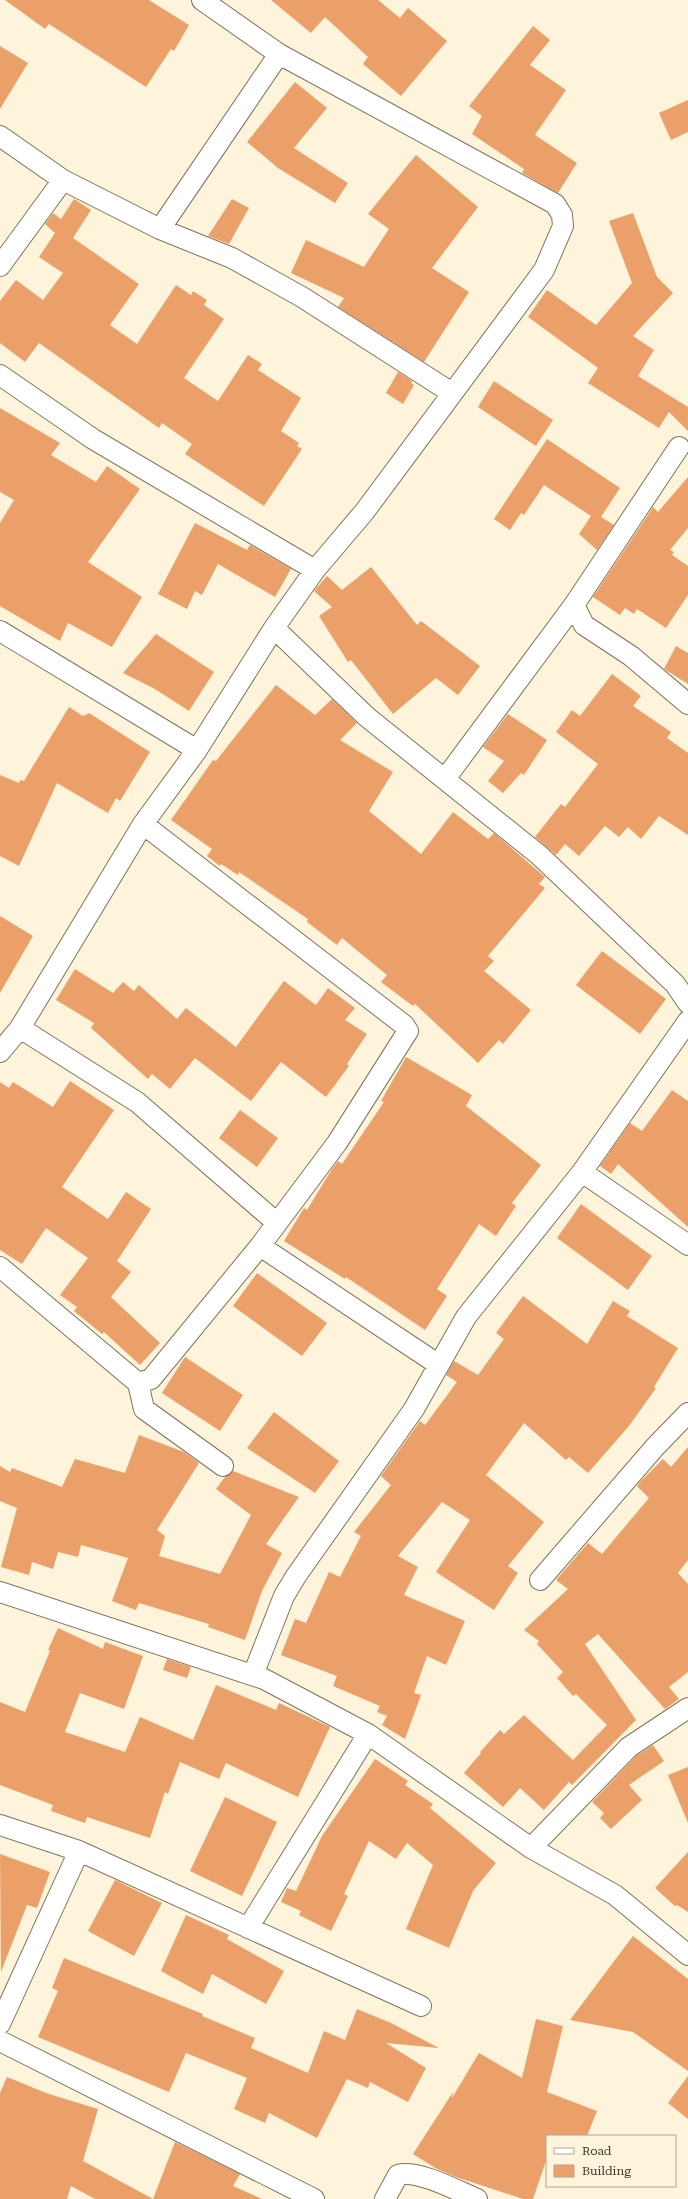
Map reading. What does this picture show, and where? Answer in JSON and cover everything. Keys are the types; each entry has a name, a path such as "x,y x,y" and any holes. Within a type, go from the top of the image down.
{"street":[{"path":"0,1052 20,1028 143,824 197,750 274,628 315,570 365,511 544,270 563,226 562,215 555,204 279,54 202,0"},
{"path":"160,229 279,54"},
{"path":"0,136 63,180 160,229 232,258 302,297 452,393"},
{"path":"0,266 63,180"},
{"path":"0,375 93,439 315,570"},
{"path":"445,779 574,604 679,447"},
{"path":"574,604 584,625 631,656 688,704"},
{"path":"559,625 584,625"},
{"path":"274,628 367,717 539,855 675,984 688,1003"},
{"path":"0,631 197,750"},
{"path":"138,1383 151,1378 260,1246 337,1143 408,1031 404,1025 143,824"},
{"path":"253,1675 284,1596 296,1576 414,1409 466,1317 582,1172 688,1021"},
{"path":"20,1028 138,1102 277,1223"},
{"path":"582,1172 688,1245"},
{"path":"260,1246 439,1365"},
{"path":"0,1267 138,1383 144,1409 222,1466"},
{"path":"540,1580 655,1447 688,1413"},
{"path":"0,1592 264,1679 368,1734 531,1848 615,1895 688,1955"},
{"path":"531,1848 629,1746 688,1708"},
{"path":"248,1928 368,1734"},
{"path":"0,1825 79,1851 421,2006"},
{"path":"0,2024 79,1851"},
{"path":"0,2041 314,2199"},
{"path":"385,2199 398,2175 405,2173 418,2176 477,2199"}],"building":[{"path":"5,0 149,0 189,25 174,51 171,49 146,87 49,24 45,29"},
{"path":"271,0 378,0 400,18 408,8 447,41 401,96 363,64 368,57 325,17 311,33"},
{"path":"533,26 550,40 530,65 566,90 535,135 577,163 558,193 522,173 524,169 472,134 482,116 469,106"},
{"path":"0,46 28,63 0,109"},
{"path":"295,82 327,108 294,148 348,183 335,203 278,168 247,142"},
{"path":"688,100 688,132 671,140 659,113"},
{"path":"416,155 478,207 432,268 469,292 424,362 338,307 344,298 291,273 306,240 364,267 389,229 368,214"},
{"path":"74,199 91,210 73,238 139,284 110,325 137,344 176,285 191,295 193,291 207,300 204,305 224,319 184,378 218,401 248,355 262,364 258,370 301,398 281,431 299,443 297,446 302,449 264,506 185,454 192,444 162,423 159,428 39,343 25,362 0,343 0,301 16,280 43,300 63,273 39,257 55,233 45,224 53,213 61,219"},
{"path":"232,199 249,208 229,244 208,236"},
{"path":"633,213 657,277 673,293 633,336 654,350 638,376 688,407 688,431 669,412 659,428 588,383 598,368 528,317 547,290 596,325 632,283 609,221"},
{"path":"398,372 412,381 411,383 414,385 403,404 386,393"},
{"path":"494,381 553,420 536,446 478,407"},
{"path":"0,408 60,443 51,455 96,482 107,466 140,489 88,562 142,597 112,647 68,623 60,641 0,606 0,523 14,500 0,492"},
{"path":"547,439 620,488 601,517 614,525 597,550 579,534 591,516 544,485 524,515 521,513 510,530 494,519"},
{"path":"688,477 688,528 670,550 674,552 672,555 688,566 688,595 666,628 637,609 634,614 625,608 620,615 593,597 653,507 658,512"},
{"path":"195,523 247,550 250,545 291,569 275,597 218,564 202,595 195,591 187,609 158,594"},
{"path":"371,567 417,625 421,621 480,666 458,695 436,678 393,714 351,660 348,662 319,616 332,607 314,591 327,576 342,590"},
{"path":"156,634 214,672 189,711 155,689 123,673"},
{"path":"676,646 688,653 688,684 664,669"},
{"path":"612,674 641,696 633,706 671,732 667,738 688,753 688,835 659,816 641,839 628,827 619,837 605,826 579,856 565,844 556,855 535,837 561,804 565,807 598,764 556,732 572,710 580,716"},
{"path":"276,685 315,715 332,699 357,723 340,740 393,772 369,811 421,854 453,812 488,839 494,833 545,877 539,884 545,888 488,956 494,961 484,971 531,1010 503,1044 499,1040 478,1063 415,1004 413,1006 381,982 387,975 342,938 337,945 307,922 308,919 239,872 238,875 221,864 220,866 207,856 212,849 171,820 213,760 216,761"},
{"path":"69,707 83,716 89,713 150,752 120,801 116,798 108,813 57,783 19,866 0,856 0,775 19,783 20,780 24,781"},
{"path":"508,714 547,740 524,775 521,773 503,793 488,781 504,761 483,747"},
{"path":"0,916 33,936 0,993"},
{"path":"602,951 666,999 640,1034 576,985"},
{"path":"75,969 113,993 123,982 134,991 139,985 177,1019 186,1008 236,1047 284,981 316,1005 328,988 355,1008 345,1020 367,1034 347,1064 349,1066 326,1097 281,1062 251,1101 195,1058 170,1089 152,1074 148,1079 91,1028 94,1023 56,1000"},
{"path":"406,1057 472,1095 466,1106 541,1165 512,1203 516,1206 496,1236 479,1224 437,1289 447,1296 425,1330 346,1277 345,1279 284,1241 304,1208 307,1210 332,1169 338,1161 342,1164 384,1102 381,1101"},
{"path":"70,1081 114,1110 62,1187 108,1219 126,1192 151,1209 117,1261 131,1272 111,1297 160,1343 140,1365 104,1332 102,1334 74,1311 77,1307 60,1295 88,1258 46,1228 22,1264 0,1250 0,1082 9,1088 13,1082 53,1107"},
{"path":"672,1090 688,1101 688,1227 618,1164 611,1174 600,1166 630,1123 642,1131"},
{"path":"240,1110 278,1138 257,1167 219,1138"},
{"path":"581,1204 652,1256 628,1290 557,1238"},
{"path":"257,1273 327,1323 302,1356 233,1306"},
{"path":"523,1296 587,1344 613,1301 630,1311 627,1316 678,1348 654,1387 656,1388 629,1426 588,1473 569,1457 566,1460 524,1423 486,1475 544,1522 508,1566 518,1573 494,1610 436,1572 470,1520 442,1502 398,1556 418,1567 404,1595 465,1621 446,1665 427,1656 414,1693 421,1695 405,1739 382,1725 387,1716 377,1712 380,1706 333,1686 337,1676 281,1655 295,1619 306,1623 329,1572 340,1577 361,1536 354,1532 391,1485 381,1476 420,1421 425,1425 457,1382 446,1375 454,1361 478,1375 504,1339 496,1333"},
{"path":"185,1357 243,1395 220,1431 162,1393"},
{"path":"274,1412 339,1461 315,1493 247,1448"},
{"path":"139,1435 184,1452 199,1463 157,1530 165,1536 159,1556 220,1574 251,1515 216,1489 225,1477 233,1471 299,1497 266,1544 282,1553 262,1591 245,1640 208,1627 209,1624 139,1603 136,1610 112,1601 128,1558 81,1545 78,1557 58,1552 53,1569 32,1562 29,1575 1,1567 17,1508 0,1501 0,1466 10,1472 12,1468 62,1487 75,1459 125,1473"},
{"path":"688,1447 688,1560 678,1573 688,1584 688,1672 669,1687 679,1699 665,1709 598,1634 585,1644 636,1720 572,1785 569,1782 544,1810 520,1788 503,1807 464,1773 481,1753 480,1752 500,1730 504,1734 524,1715 573,1760 607,1725 576,1694 573,1696 557,1678 563,1672 537,1644 539,1641 524,1630 568,1589 556,1580 588,1543 602,1554 649,1498 637,1486 640,1482 663,1459 671,1467"},
{"path":"58,1628 103,1649 105,1642 143,1656 124,1709 80,1693 65,1732 125,1752 140,1717 193,1740 216,1685 276,1710 279,1703 330,1727 298,1797 226,1763 219,1779 180,1762 168,1794 165,1792 150,1838 87,1817 85,1823 51,1811 53,1805 0,1785 0,1702 25,1712 50,1651 48,1650"},
{"path":"167,1659 191,1667 187,1678 163,1670"},
{"path":"653,1745 664,1761 629,1785 642,1800 611,1829 600,1818 604,1813 592,1802 636,1756"},
{"path":"375,1759 408,1781 405,1785 433,1804 430,1808 496,1863 473,1891 449,1948 406,1929 433,1865 407,1843 396,1859 369,1841 344,1894 348,1896 331,1931 299,1915 301,1911 281,1902 287,1888 296,1891 322,1836"},
{"path":"688,1767 688,1823 668,1775"},
{"path":"225,1797 277,1822 242,1896 190,1871"},
{"path":"688,1852 688,1912 677,1905 675,1906 655,1888"},
{"path":"0,1854 50,1872 37,1908 27,1905 1,1972"},
{"path":"115,1880 162,1903 134,1956 88,1931"},
{"path":"186,1915 229,1935 227,1939 284,1971 266,2004 212,1974 203,1994 161,1971"},
{"path":"633,1936 688,1979 688,2071 633,2032 570,2020"},
{"path":"64,1958 203,2014 202,2016 255,2038 251,2048 308,2073 324,2031 345,2040 357,2009 391,2023 439,2048 386,2043 426,2068 408,2102 370,2082 368,2088 347,2079 317,2138 269,2113 265,2123 234,2109 247,2078 186,2053 169,2092 38,2037 58,1991 52,1988"},
{"path":"536,2019 563,2026 547,2092 597,2111 587,2135 546,2135 546,2161 533,2199 523,2199 456,2177 437,2169 413,2154 453,2092 452,2098 479,2053 522,2078"},
{"path":"688,2076 688,2119 668,2103"},
{"path":"7,2077 46,2093 98,2109 83,2161 153,2199 95,2199 71,2186 67,2199 0,2199 0,2093"},
{"path":"175,2142 240,2174 233,2186 262,2199 153,2199"}]}
